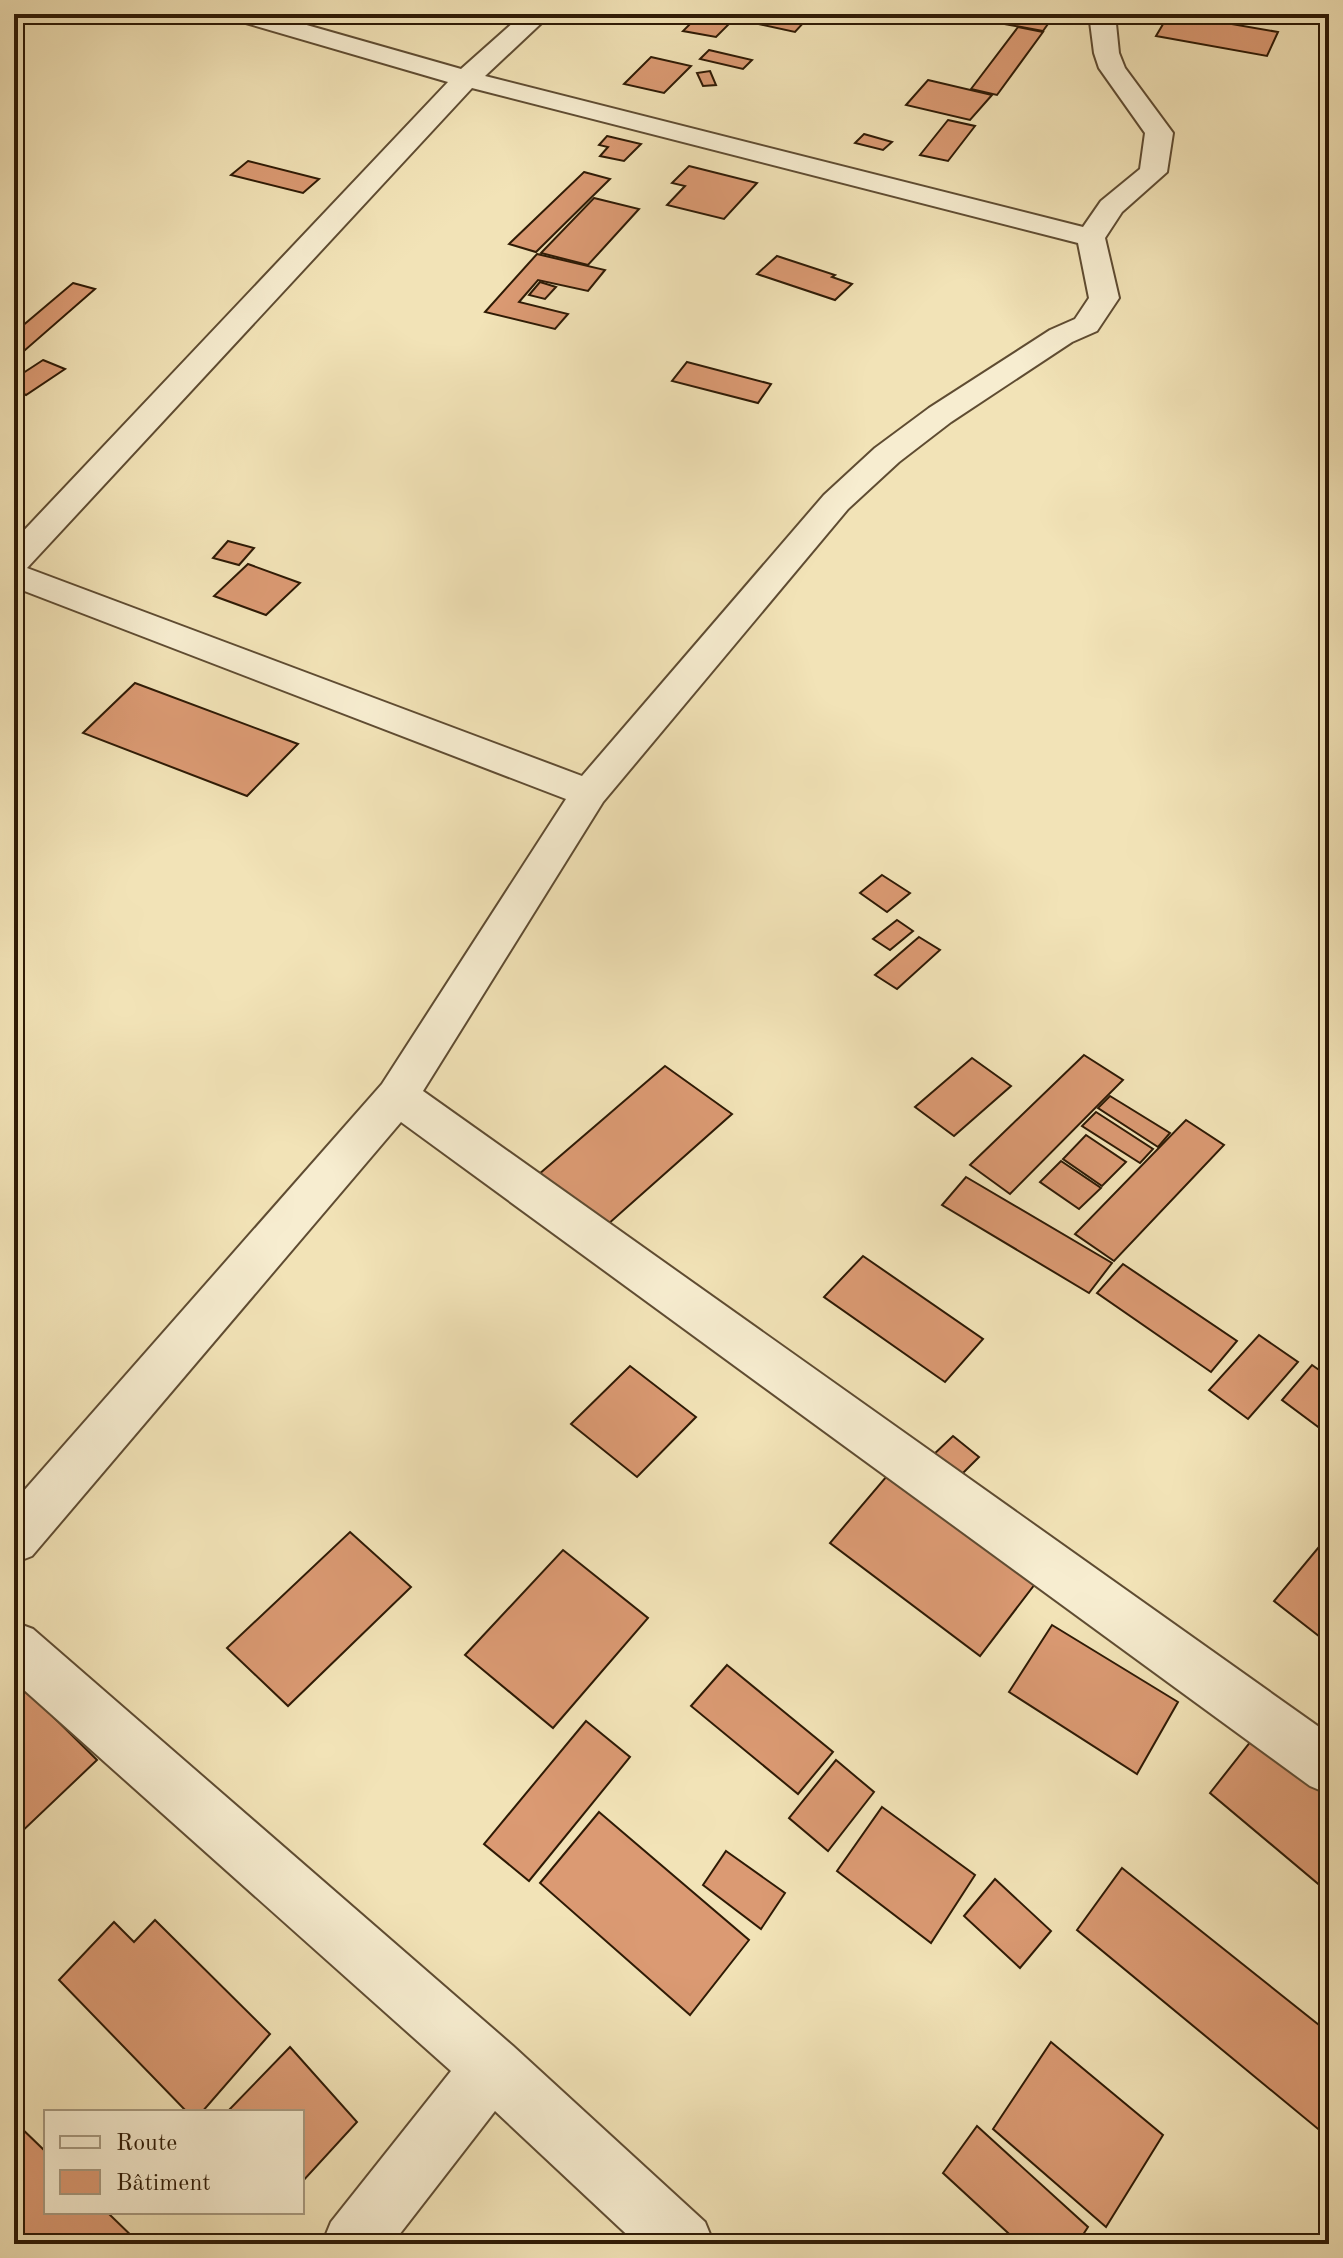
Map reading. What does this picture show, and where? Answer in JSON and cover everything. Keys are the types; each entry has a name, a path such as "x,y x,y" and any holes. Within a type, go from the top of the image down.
{"street":[{"path":"241,14 466,79 1091,238"},
{"path":"14,561 466,79 538,14"},
{"path":"14,1539 397,1096 589,793 836,502 887,455 940,415 1061,336 1086,325 1104,298 1091,238 1111,207 1153,172 1159,133 1142,106 1118,81 1106,55 1107,28 1102,14"},
{"path":"14,575 589,793"},
{"path":"397,1096 1329,1767"},
{"path":"14,1647 492,2067 683,2244"},
{"path":"353,2244 492,2067"}],"building":[{"path":"704,14 738,14 730,22 702,17"},
{"path":"746,14 776,14 806,20 795,32 740,20"},
{"path":"992,14 1055,14 1043,31 999,23 1002,18"},
{"path":"1169,14 1278,32 1267,56 1156,36"},
{"path":"697,17 730,23 716,37 683,31"},
{"path":"1018,27 1043,32 997,95 971,89"},
{"path":"709,50 752,60 743,69 700,59"},
{"path":"651,57 691,66 664,93 624,84"},
{"path":"710,71 716,85 703,86 697,73"},
{"path":"928,80 992,95 970,120 906,105"},
{"path":"948,120 975,126 948,161 920,155"},
{"path":"864,134 892,142 883,150 855,143"},
{"path":"607,136 641,144 624,161 600,156 608,147 599,145"},
{"path":"248,161 319,179 303,193 231,175"},
{"path":"689,166 757,183 724,219 667,205 685,186 672,183"},
{"path":"584,172 610,179 536,252 509,244"},
{"path":"594,198 639,209 588,265 541,253"},
{"path":"537,254 605,270 588,291 538,280 519,302 568,314 555,329 485,312"},
{"path":"777,256 835,275 832,277 852,284 835,300 757,274"},
{"path":"540,282 556,287 545,299 529,295"},
{"path":"73,283 95,289 24,351 14,348 14,333"},
{"path":"43,360 65,369 26,395 14,389 14,379"},
{"path":"687,362 771,384 758,403 672,381"},
{"path":"228,541 254,548 239,565 213,558"},
{"path":"248,564 300,583 266,615 214,596"},
{"path":"135,683 298,744 247,796 83,733"},
{"path":"882,875 910,893 887,912 860,893"},
{"path":"897,920 913,931 890,950 873,939"},
{"path":"919,937 940,950 897,989 875,975"},
{"path":"1084,1055 1123,1080 1010,1194 970,1165"},
{"path":"972,1058 1011,1086 954,1136 915,1107"},
{"path":"665,1066 732,1114 598,1233 531,1181"},
{"path":"1110,1096 1170,1133 1158,1147 1098,1108"},
{"path":"1096,1112 1153,1149 1140,1163 1082,1126"},
{"path":"1186,1120 1224,1145 1114,1261 1075,1234"},
{"path":"1086,1135 1126,1162 1102,1186 1063,1159"},
{"path":"1061,1161 1101,1188 1079,1209 1040,1182"},
{"path":"966,1177 1112,1263 1089,1293 942,1205"},
{"path":"863,1256 983,1339 945,1382 824,1297"},
{"path":"1123,1264 1237,1341 1211,1372 1097,1293"},
{"path":"1259,1335 1298,1362 1248,1419 1209,1390"},
{"path":"1312,1365 1329,1377 1329,1435 1282,1400"},
{"path":"630,1366 696,1417 637,1477 571,1424"},
{"path":"953,1436 979,1457 956,1480 930,1458"},
{"path":"886,1477 1035,1584 980,1656 830,1543"},
{"path":"350,1532 411,1587 288,1706 227,1648"},
{"path":"1329,1537 1329,1644 1274,1601"},
{"path":"563,1550 648,1618 553,1728 465,1655"},
{"path":"1052,1625 1178,1702 1137,1774 1009,1692"},
{"path":"727,1665 833,1752 798,1794 691,1706"},
{"path":"20,1684 97,1760 14,1839 14,1690"},
{"path":"586,1721 630,1757 529,1881 484,1844"},
{"path":"1259,1731 1329,1787 1329,1893 1210,1793"},
{"path":"836,1760 874,1792 828,1851 789,1818"},
{"path":"882,1807 975,1875 931,1943 837,1871"},
{"path":"599,1812 749,1940 690,2015 540,1883"},
{"path":"726,1851 785,1893 761,1929 703,1885"},
{"path":"1122,1868 1329,2033 1329,2138 1077,1930"},
{"path":"995,1879 1051,1931 1020,1968 964,1916"},
{"path":"155,1920 270,2034 204,2110 185,2110 59,1980 114,1922 134,1942"},
{"path":"1051,2042 1163,2135 1106,2227 993,2129"},
{"path":"290,2047 357,2122 304,2180 304,2110 229,2110"},
{"path":"14,2121 44,2150 44,2214 109,2214 140,2244 14,2244"},
{"path":"977,2126 1088,2227 1077,2244 1020,2244 943,2173"}]}
